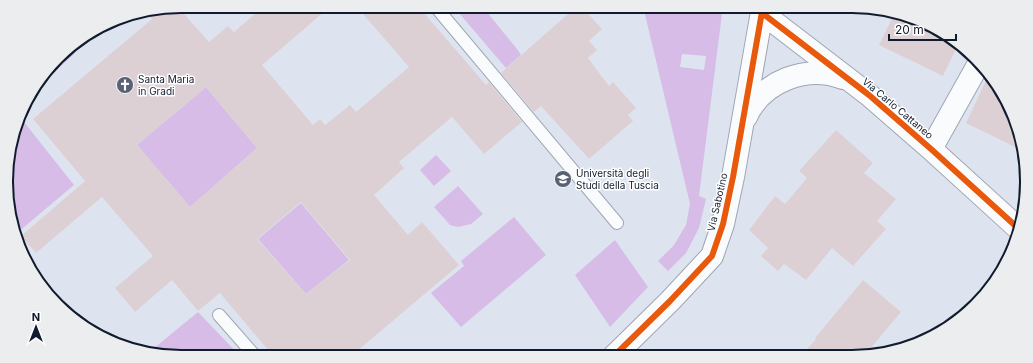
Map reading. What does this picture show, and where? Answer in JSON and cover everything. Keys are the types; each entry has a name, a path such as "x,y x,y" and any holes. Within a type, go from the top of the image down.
{"street":[{"name":"Via Sabotino","path":"620,350 670,301 712,256 723,224 733,177 762,13"},
{"name":"Via Carlo Cattaneo","path":"768,13 869,95 1014,225"},
{"name":"Via Carlo Cattaneo","path":"931,149 976,68"},
{"path":"742,125 748,111 757,99 769,88 782,80 809,73 823,73 850,80"}],"lane":[{"path":"440,13 617,222"},
{"path":"219,315 250,350"}],"shaded area":[{"path":"459,13 488,13 521,55 506,68"},
{"path":"645,13 722,13 699,196 706,199 699,228 686,253 668,271 658,261 674,245 686,225 690,204","holes":["682,54 706,56 704,70 680,67"]},
{"path":"74,52 75,53 51,75 62,62"},
{"path":"206,87 257,148 190,207 137,145"},
{"path":"24,122 74,185 20,230 14,203 13,170 16,149"},
{"path":"436,155 451,171 434,186 420,170"},
{"path":"458,186 483,214 471,224 458,227 450,225 434,207"},
{"path":"301,203 349,260 306,294 258,239"},
{"path":"514,217 546,255 461,327 431,293 464,266 461,261"},
{"path":"615,240 648,287 610,327 575,275"},
{"path":"198,312 234,350 170,350 154,348"}],"building":[{"path":"183,13 209,42 228,26 234,32 256,13 323,13 262,65 313,125 320,119 325,125 350,105 356,112 409,67 362,13 424,13 486,85 489,82 522,122 484,154 452,117 399,162 404,168 374,195 408,235 422,222 459,265 358,350 268,350 220,293 198,311 172,280 135,312 115,288 153,256 102,197 36,253 23,238 22,235 85,181 33,119 152,19 149,16","holes":["206,87 257,148 190,207 137,145","301,202 350,260 306,294 257,239"]},
{"path":"569,13 587,13 602,29 589,41 597,50 588,58 609,86 613,82 636,108 628,115 633,121 589,159 541,106 534,112 501,73"},
{"path":"892,18 926,30 956,49 943,76 879,45"},
{"path":"986,80 1003,107 1011,127 1017,148 966,123"},
{"path":"836,130 873,163 864,173 896,199 877,221 886,229 853,266 832,248 806,280 784,264 778,271 761,256 768,248 749,230 775,196 785,204 807,178 799,171"},
{"path":"863,280 901,312 870,349 806,350 816,339 815,338"}],"cycle path":[{"path":"762,13 869,95 1014,225"},
{"path":"620,350 670,301 712,256 723,224 733,177 762,13"}],"place":[{"name":"Santa Maria in Gradi","path":"125,85"},
{"name":"Università degli Studi della Tuscia","path":"563,179"}]}
